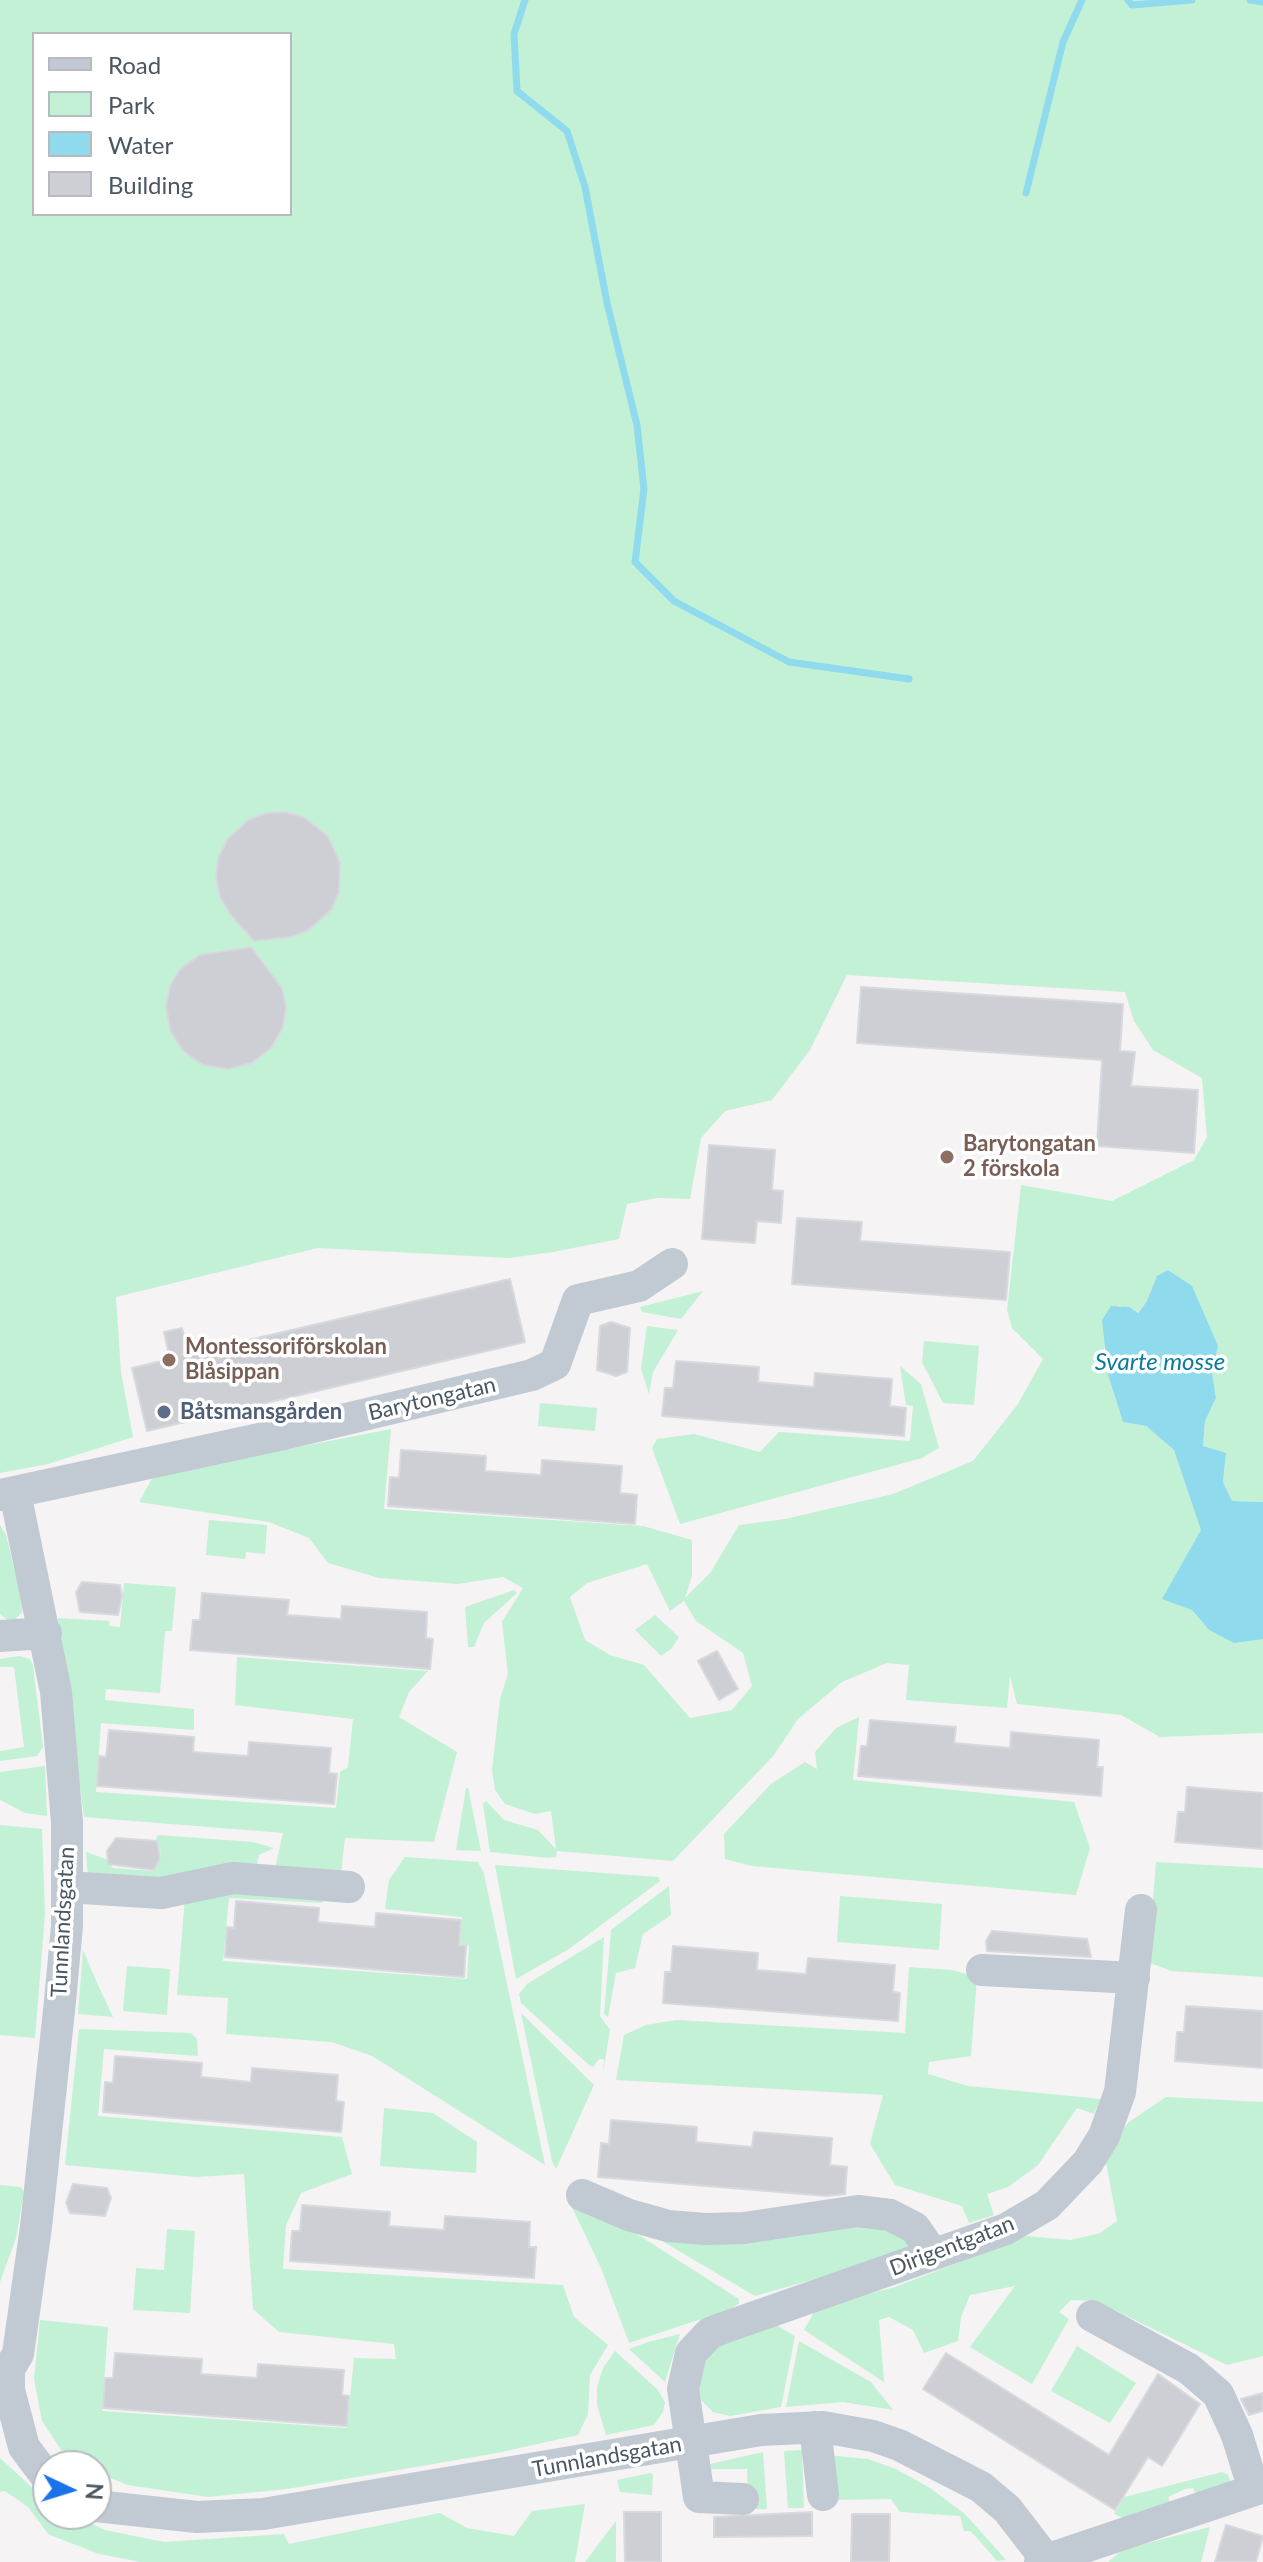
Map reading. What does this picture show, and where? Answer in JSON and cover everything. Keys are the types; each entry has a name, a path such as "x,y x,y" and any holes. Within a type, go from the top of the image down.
{"street":[{"name":"Barytongatan","path":"7,1494 532,1375 555,1364 578,1300 639,1286 672,1264"},
{"name":"Tunnlandsgatan","path":"7,1494 46,1633 62,1756 67,1887 60,2001 9,2369 17,2428 32,2458"},
{"path":"0,1636 46,1633"},
{"path":"67,1887 161,1893 233,1878 349,1887"},
{"name":"Dirigentgatan","path":"743,2499 699,2497 683,2389 691,2353 710,2333 1006,2229 1047,2205 1088,2162 1104,2136 1120,2092 1141,1910"},
{"path":"982,1970 1134,1978"},
{"path":"582,2195 629,2215 668,2226 705,2229 744,2228 858,2211 873,2212 890,2215 915,2228 933,2254"},
{"path":"1045,2561 1259,2488 1218,2394 1189,2369 1092,2316"},
{"name":"Tunnlandsgatan","path":"13,2340 24,2363 24,2391 30,2424 47,2450"},
{"name":"Tunnlandsgatan","path":"112,2503 197,2517 263,2514 781,2428 815,2427 873,2436 924,2455 959,2474 1007,2509 1045,2561"},
{"path":"815,2427 823,2495"}],"green space":[{"path":"0,0 1263,0 1263,1502 1232,1501 1223,1482 1226,1454 1203,1446 1205,1421 1216,1398 1212,1373 1218,1346 1205,1320 1147,1301 1137,1313 1118,1305 1104,1348 1108,1375 1123,1422 1146,1426 1174,1450 1195,1506 1201,1530 1182,1568 1192,1610 1209,1630 1263,1639 1263,1733 1160,1737 1121,1715 1017,1704 1010,1676 1007,1708 906,1700 909,1665 887,1663 842,1682 798,1719 774,1755 673,1861 557,1851 556,1857 549,1858 490,1852 483,1804 486,1801 504,1820 538,1830 556,1849 551,1811 535,1814 505,1804 495,1790 492,1770 500,1699 508,1674 502,1622 523,1588 503,1577 458,1584 379,1578 328,1563 309,1538 269,1522 139,1502 154,1475 391,1429 384,1509 643,1526 692,1540 692,1576 685,1598 710,1573 739,1525 785,1519 893,1494 973,1461 1018,1404 1043,1359 1012,1328 1007,1310 1021,1185 1112,1201 1194,1160 1207,1137 1202,1078 1153,1050 1134,1021 1125,992 847,975 810,1050 772,1100 725,1111 701,1138 690,1199 657,1198 627,1204 619,1239 553,1252 509,1258 318,1248 116,1297 121,1372 133,1437 48,1464 0,1473","holes":["647,1564 670,1611 684,1601 696,1621 743,1653 752,1686 732,1710 690,1718 644,1665 610,1655 585,1640 570,1597 587,1583"]},
{"path":"703,1291 681,1319 642,1312 640,1307"},
{"path":"647,1326 678,1330 653,1372 649,1394 641,1369"},
{"path":"924,1341 979,1346 974,1405 943,1403 922,1362"},
{"path":"900,1366 921,1384 939,1448 922,1458 680,1524 652,1448 657,1439 694,1434 760,1452 779,1432 910,1441 913,1406 906,1405"},
{"path":"540,1403 597,1408 595,1431 538,1426"},
{"path":"209,1520 267,1525 265,1554 246,1552 245,1559 206,1555"},
{"path":"0,1525 6,1535 21,1596 22,1612 9,1621 0,1614"},
{"path":"124,1583 176,1587 172,1631 165,1631 160,1693 106,1689 105,1700 194,1709 194,1730 101,1723 96,1792 336,1808 340,1772 348,1767 353,1719 235,1705 237,1657 428,1671 409,1692 399,1717 457,1752 434,1842 345,1838 340,1882 322,1903 229,1898 223,1961 467,1979 469,1946 460,1944 462,1917 385,1909 389,1880 405,1857 478,1862 484,1874 545,2165 372,2056 332,2042 226,2034 228,1998 177,1995 185,1897 274,1873 283,1833 84,1817 58,1618 110,1621 109,1626 120,1627"},
{"path":"514,1590 517,1593 484,1623 474,1647 468,1647 465,1607"},
{"path":"655,1615 679,1637 671,1649 661,1656 635,1630"},
{"path":"19,1656 30,1659 33,1665 43,1747 37,1756 0,1761 0,1751 24,1747 14,1667 0,1667 0,1659"},
{"path":"859,1717 853,1780 1074,1802 1090,1848 1076,1895 752,1866 725,1859 724,1834 771,1784 805,1762 817,1769 815,1752 836,1728"},
{"path":"45,1766 47,1816 25,1813 0,1800 0,1772"},
{"path":"468,1788 481,1851 456,1850"},
{"path":"0,1825 42,1829 45,1914 35,2038 0,2035"},
{"path":"158,1835 253,1842 274,1848 259,1855 255,1872 174,1886 88,1877 86,1852 106,1859 113,1868 154,1871 161,1858 155,1841"},
{"path":"1156,1862 1263,1868 1263,1977 1171,1971 1148,1962"},
{"path":"495,1865 658,1877 660,1881 569,1949 516,1979"},
{"path":"669,1886 671,1915 643,1934 635,1968 616,1973 608,2017 604,2014 611,1930"},
{"path":"840,1896 942,1904 939,1950 837,1942"},
{"path":"604,1937 600,2016 610,2030 603,2073 604,2059 599,2059 593,2067 589,2065 521,2003 519,1994 527,1984"},
{"path":"83,1950 97,1983 113,2017 78,2014"},
{"path":"127,1966 170,1969 167,2015 123,2011"},
{"path":"909,1967 952,1970 977,1977 971,2056 929,2062 928,2074 968,2086 1101,2099 1094,2114 1077,2108 1038,2165 1008,2187 987,2194 994,2215 969,2223 962,2206 895,2185 870,2144 883,2095 616,2080 624,2035 646,2025 676,2020 905,2033"},
{"path":"521,2013 594,2085 556,2169 552,2161"},
{"path":"79,2029 191,2033 197,2039 198,2056 104,2049 98,2116 342,2137 352,2174 301,2193 286,2225 283,2269 563,2285 574,2317 608,2345 590,2375 588,2414 578,2435 497,2453 287,2489 208,2497 128,2485 112,2478 112,2450 61,2450 42,2421 34,2379 40,2320 108,2327 102,2411 347,2428 354,2358 396,2359 394,2344 279,2332 253,2309 244,2174 197,2177 65,2165"},
{"path":"1166,2097 1263,2102 1263,2356 1227,2365 1096,2301 1071,2300 1059,2312 1069,2319 1032,2384 970,2347 1015,2286 970,2295 961,2317 958,2341 924,2353 913,2330 889,2317 879,2320 884,2382 804,2330 817,2307 895,2287 1027,2236 1071,2240 1100,2233 1117,2221 1104,2152 1129,2122"},
{"path":"384,2108 433,2113 477,2142 476,2173 380,2166"},
{"path":"0,2185 21,2187 24,2192 16,2238 0,2282"},
{"path":"570,2203 607,2215 739,2299 739,2303 731,2309 629,2343 601,2268"},
{"path":"824,2223 900,2230 914,2251 755,2296 657,2238"},
{"path":"167,2229 195,2231 190,2313 133,2310 136,2268 164,2270"},
{"path":"773,2323 795,2336 781,2407 730,2416 713,2412 700,2399 696,2377 710,2348"},
{"path":"680,2334 665,2382 629,2349 648,2342"},
{"path":"799,2341 871,2382 893,2410 843,2402 786,2407"},
{"path":"1077,2346 1136,2383 1110,2423 1051,2391"},
{"path":"615,2351 657,2389 665,2402 663,2412 654,2425 606,2435 597,2405 597,2387 603,2368"},
{"path":"802,2450 804,2508 788,2508 784,2451"},
{"path":"763,2452 767,2509 748,2509 747,2469 711,2469 710,2464"},
{"path":"827,2455 868,2459 896,2469 930,2488 965,2514 1006,2560 997,2561 970,2531 964,2531 960,2516 900,2512 891,2499 829,2500"},
{"path":"0,2458 32,2487 32,2512 5,2491 0,2492"},
{"path":"1222,2472 1228,2475 1231,2483 1196,2494 1193,2488 1185,2489 1168,2497 1170,2502 1123,2518 1114,2514 1124,2497"},
{"path":"653,2474 652,2495 620,2492 617,2480"},
{"path":"585,2504 575,2562 141,2562 99,2554 48,2534 45,2530 105,2530 164,2542 284,2534 289,2544 440,2513 467,2528 514,2536 532,2511"},
{"path":"616,2521 616,2562 585,2562"},
{"path":"1210,2527 1201,2562 1108,2562 1124,2549"}],"water":[{"name":"Svarte mosse","path":"1168,1270 1192,1286 1218,1346 1212,1373 1216,1398 1205,1421 1203,1446 1226,1453 1223,1482 1232,1501 1263,1502 1263,1639 1234,1643 1209,1630 1192,1610 1162,1599 1201,1530 1174,1450 1146,1426 1123,1422 1108,1375 1102,1320 1111,1306 1129,1307 1138,1313 1147,1301 1157,1276"}],"building":[{"path":"286,812 305,818 328,836 340,863 339,892 331,910 309,930 291,937 254,941 230,914 220,897 216,877 218,858 227,840 248,820 266,813"},
{"path":"251,947 282,988 286,1007 283,1027 271,1048 252,1063 228,1069 203,1065 183,1051 170,1030 166,1006 170,986 180,969 200,955"},
{"path":"861,987 1123,1004 1120,1051 1135,1052 1131,1086 1198,1090 1194,1153 1097,1146 1102,1060 857,1043"},
{"path":"709,1145 775,1150 772,1190 783,1191 781,1223 757,1221 755,1243 702,1239"},
{"path":"797,1218 862,1222 860,1241 1010,1252 1006,1300 792,1284"},
{"path":"510,1279 525,1342 147,1431 132,1368 170,1359 164,1332 182,1328 189,1354"},
{"path":"611,1322 630,1328 627,1372 616,1376 597,1370 600,1326"},
{"path":"676,1361 759,1367 758,1382 814,1387 815,1373 892,1379 890,1406 906,1408 904,1436 662,1416 665,1388 673,1388"},
{"path":"401,1450 486,1456 485,1471 541,1475 542,1460 622,1466 620,1493 637,1495 635,1524 388,1506 390,1477 399,1478"},
{"path":"82,1582 120,1585 122,1596 118,1615 80,1612 76,1592"},
{"path":"202,1593 289,1600 287,1615 341,1619 342,1606 427,1612 426,1638 433,1639 430,1669 190,1650 193,1620 200,1620"},
{"path":"717,1651 738,1689 719,1700 698,1661"},
{"path":"870,1720 956,1727 954,1743 1010,1748 1011,1732 1099,1740 1097,1767 1103,1767 1101,1796 858,1776 861,1746 867,1746"},
{"path":"109,1730 194,1737 193,1752 248,1756 249,1742 331,1748 329,1773 337,1774 334,1804 97,1786 99,1756 106,1757"},
{"path":"1187,1787 1263,1793 1263,1849 1175,1842 1178,1812 1185,1812"},
{"path":"116,1838 157,1841 160,1858 154,1870 108,1864 107,1851"},
{"path":"236,1901 319,1908 318,1922 375,1927 376,1913 461,1920 459,1945 466,1946 464,1977 225,1957 227,1927 234,1928"},
{"path":"992,1931 1087,1939 1091,1957 987,1951 986,1941"},
{"path":"673,1946 758,1953 757,1970 806,1974 808,1958 895,1965 893,1992 900,1993 898,2021 663,2003 665,1972 671,1972"},
{"path":"1186,2006 1263,2011 1263,2068 1175,2061 1177,2032 1184,2032"},
{"path":"115,2056 202,2063 201,2077 251,2082 252,2068 338,2075 336,2101 344,2102 341,2132 103,2112 105,2082 113,2083"},
{"path":"611,2120 697,2127 696,2142 752,2147 754,2132 832,2138 830,2165 847,2167 845,2194 827,2196 598,2177 601,2143 609,2144"},
{"path":"73,2184 107,2188 111,2198 105,2216 70,2213 66,2203"},
{"path":"302,2205 390,2212 389,2226 444,2230 445,2216 530,2222 529,2247 536,2247 534,2278 290,2261 292,2231 300,2231"},
{"path":"115,2353 202,2359 201,2374 257,2378 258,2364 344,2370 342,2395 349,2396 347,2426 103,2408 105,2378 113,2378"},
{"path":"946,2353 1109,2455 1158,2374 1200,2404 1162,2466 1148,2457 1115,2510 923,2389"},
{"path":"1263,2393 1263,2411 1249,2415 1241,2399"},
{"path":"624,2512 661,2512 661,2562 625,2562"},
{"path":"812,2512 812,2536 714,2537 714,2517"},
{"path":"852,2514 890,2514 889,2562 851,2562"},
{"path":"1226,2525 1263,2536 1256,2562 1215,2562"}],"waterway":[{"path":"525,0 514,34 517,91 567,131 585,187 607,303 637,425 644,489 635,562 674,601 789,662 909,679"},
{"path":"1026,193 1063,42 1082,0"},
{"path":"1128,0 1132,5 1192,0"},
{"path":"1250,0 1263,2"}],"place":[{"name":"Barytongatan 2 förskola","path":"947,1157"},
{"name":"Montessoriförskolan Blåsippan","path":"169,1360"},
{"name":"Båtsmansgården","path":"164,1412"}]}
